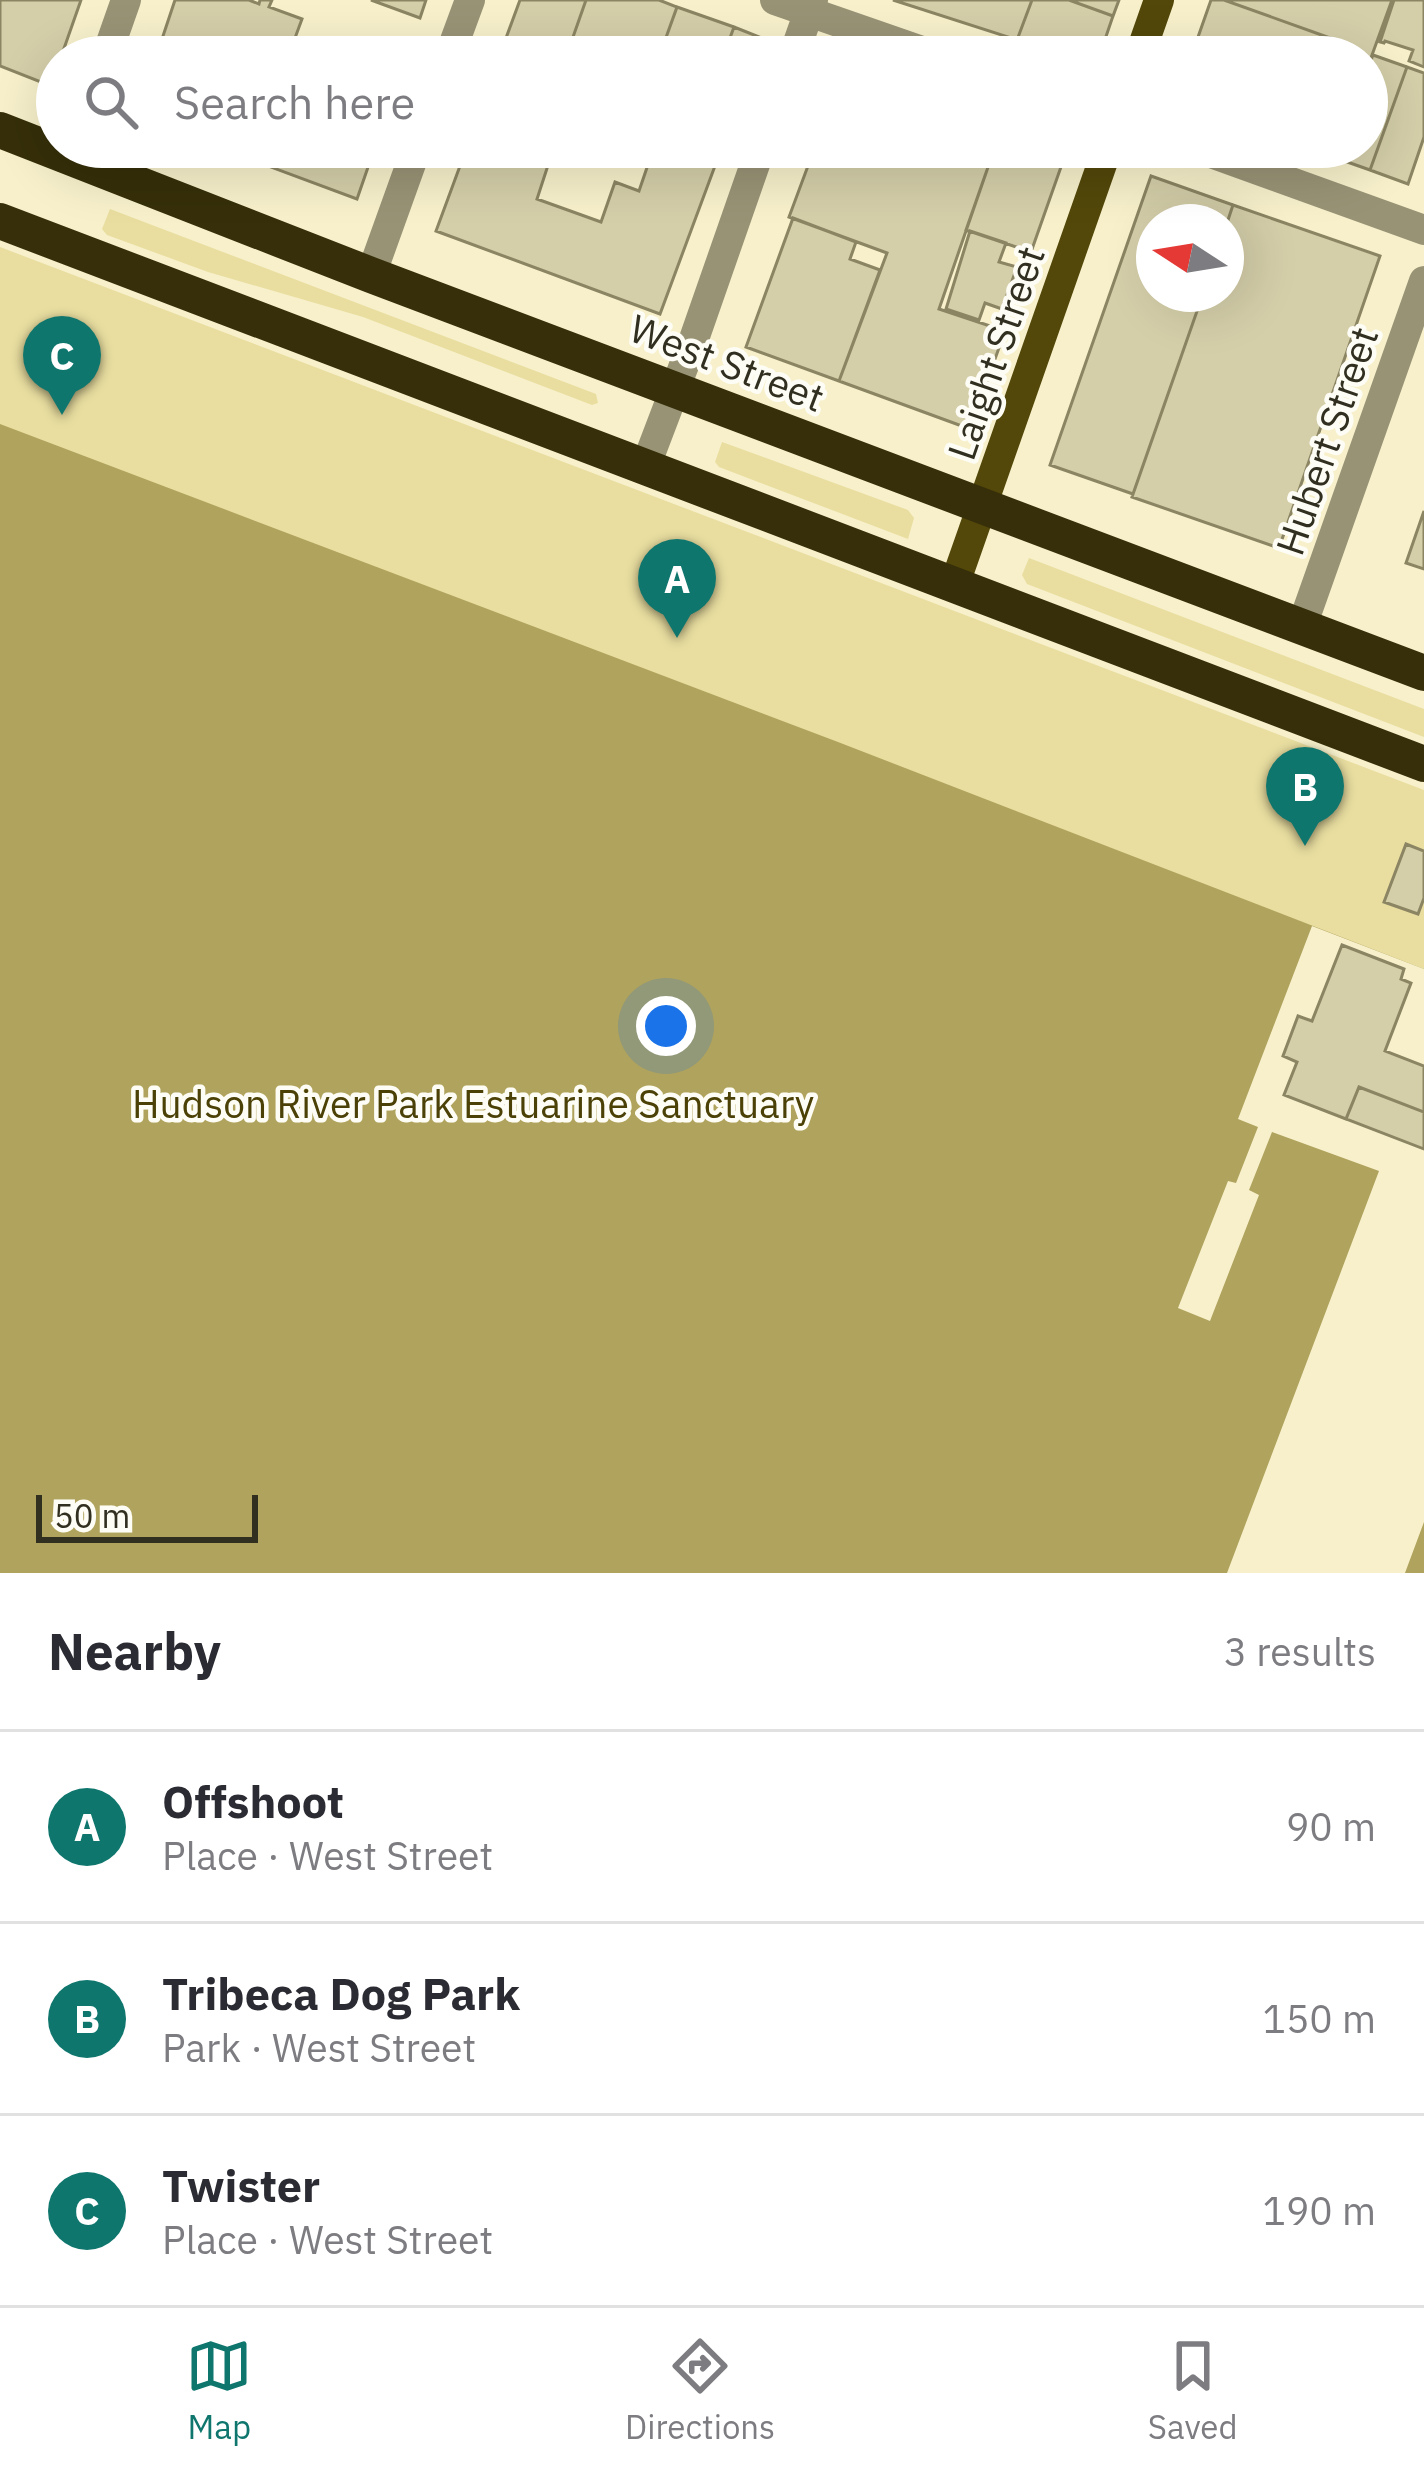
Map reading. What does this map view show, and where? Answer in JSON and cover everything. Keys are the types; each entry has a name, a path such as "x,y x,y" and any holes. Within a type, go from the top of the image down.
{"highway":[{"name":"West Street","path":"0,130 36,141"},
{"name":"West Street","path":"111,168 371,275 1424,673"},
{"path":"0,221 1424,764"}],"main road":[{"path":"1146,36 1159,0"},
{"name":"Laight Street","path":"955,584 1101,168"}],"street":[{"path":"113,36 126,0"},
{"path":"457,36 470,0"},
{"path":"775,0 811,6 886,36"},
{"path":"800,36 811,6"},
{"path":"371,275 409,168"},
{"path":"646,465 754,168"},
{"path":"1252,168 1424,230"},
{"name":"Hubert Street","path":"1302,626 1424,281"}],"green space":[{"path":"110,209 596,394 598,403 592,405 363,317 208,272 107,235 102,229"},
{"name":"Hudson River Park Estuarine Sanctuary","path":"0,247 1424,790 1424,1573 0,1573"},
{"path":"722,442 908,510 914,518 908,539 719,467 715,462"},
{"path":"1029,558 1424,709 1424,737 1027,584 1022,575"}],"shaded area":[{"name":"Hudson River Park Estuarine Sanctuary","path":"0,424 1424,969 1424,1573 0,1573"}],"pier":[{"path":"1312,926 1424,969 1424,1522 1405,1573 1227,1573 1379,1171 1272,1132 1249,1190 1259,1195 1210,1321 1178,1308 1228,1181 1236,1183 1258,1127 1238,1119"}],"building":[{"path":"0,0 81,0 68,36 36,36 36,80 0,66"},
{"path":"175,0 259,4 272,0 269,7 302,19 296,36 163,36"},
{"path":"371,0 426,0 420,18"},
{"path":"520,0 586,0 573,36 507,36"},
{"path":"586,0 659,0 677,7 667,36 573,36"},
{"path":"893,0 1032,0 1018,36 1005,36"},
{"path":"1032,0 1069,0 1113,16 1106,36 1018,36"},
{"path":"1069,0 1119,0 1113,16"},
{"path":"1211,0 1224,0 1324,36 1198,36"},
{"path":"1224,0 1392,0 1379,36 1324,36"},
{"path":"1394,0 1424,0 1424,67 1409,61 1413,50 1382,36"},
{"path":"677,7 734,27 731,36 667,36"},
{"path":"734,27 757,36 731,36"},
{"path":"1388,60 1407,67 1388,120"},
{"path":"1407,67 1424,73 1424,137 1408,184 1370,170 1388,168 1388,120"},
{"path":"274,168 368,168 357,199"},
{"path":"459,168 547,168 537,199 601,222 615,182 639,191 647,168 714,168 660,314 436,231"},
{"path":"807,168 988,168 939,309 1005,331 970,429 839,381 887,253 789,217"},
{"path":"988,168 1061,168 1031,252 966,230"},
{"path":"1151,176 1230,204 1141,204"},
{"path":"1244,209 1380,256 1279,548 1132,497 1197,312 1244,312"},
{"path":"793,218 856,242 850,259 880,270 839,381 746,347"},
{"path":"1136,219 1136,312 1197,312 1133,494 1050,465"},
{"path":"970,231 1006,243 999,262 1017,267 1002,309 985,303 979,320 946,309"},
{"path":"1424,511 1424,569 1406,563"},
{"path":"1406,844 1424,851 1424,898 1418,914 1384,902"},
{"path":"1342,945 1404,969 1401,979 1411,983 1385,1051 1424,1066 1424,1112 1359,1087 1346,1119 1284,1095 1297,1062 1283,1056 1298,1016 1312,1021"},
{"path":"1359,1087 1424,1112 1424,1149 1346,1119"}],"place":[{"name":"Twister","path":"62,415"},
{"name":"Offshoot","path":"677,638"},
{"name":"Tribeca Dog Park","path":"1305,846"}]}
